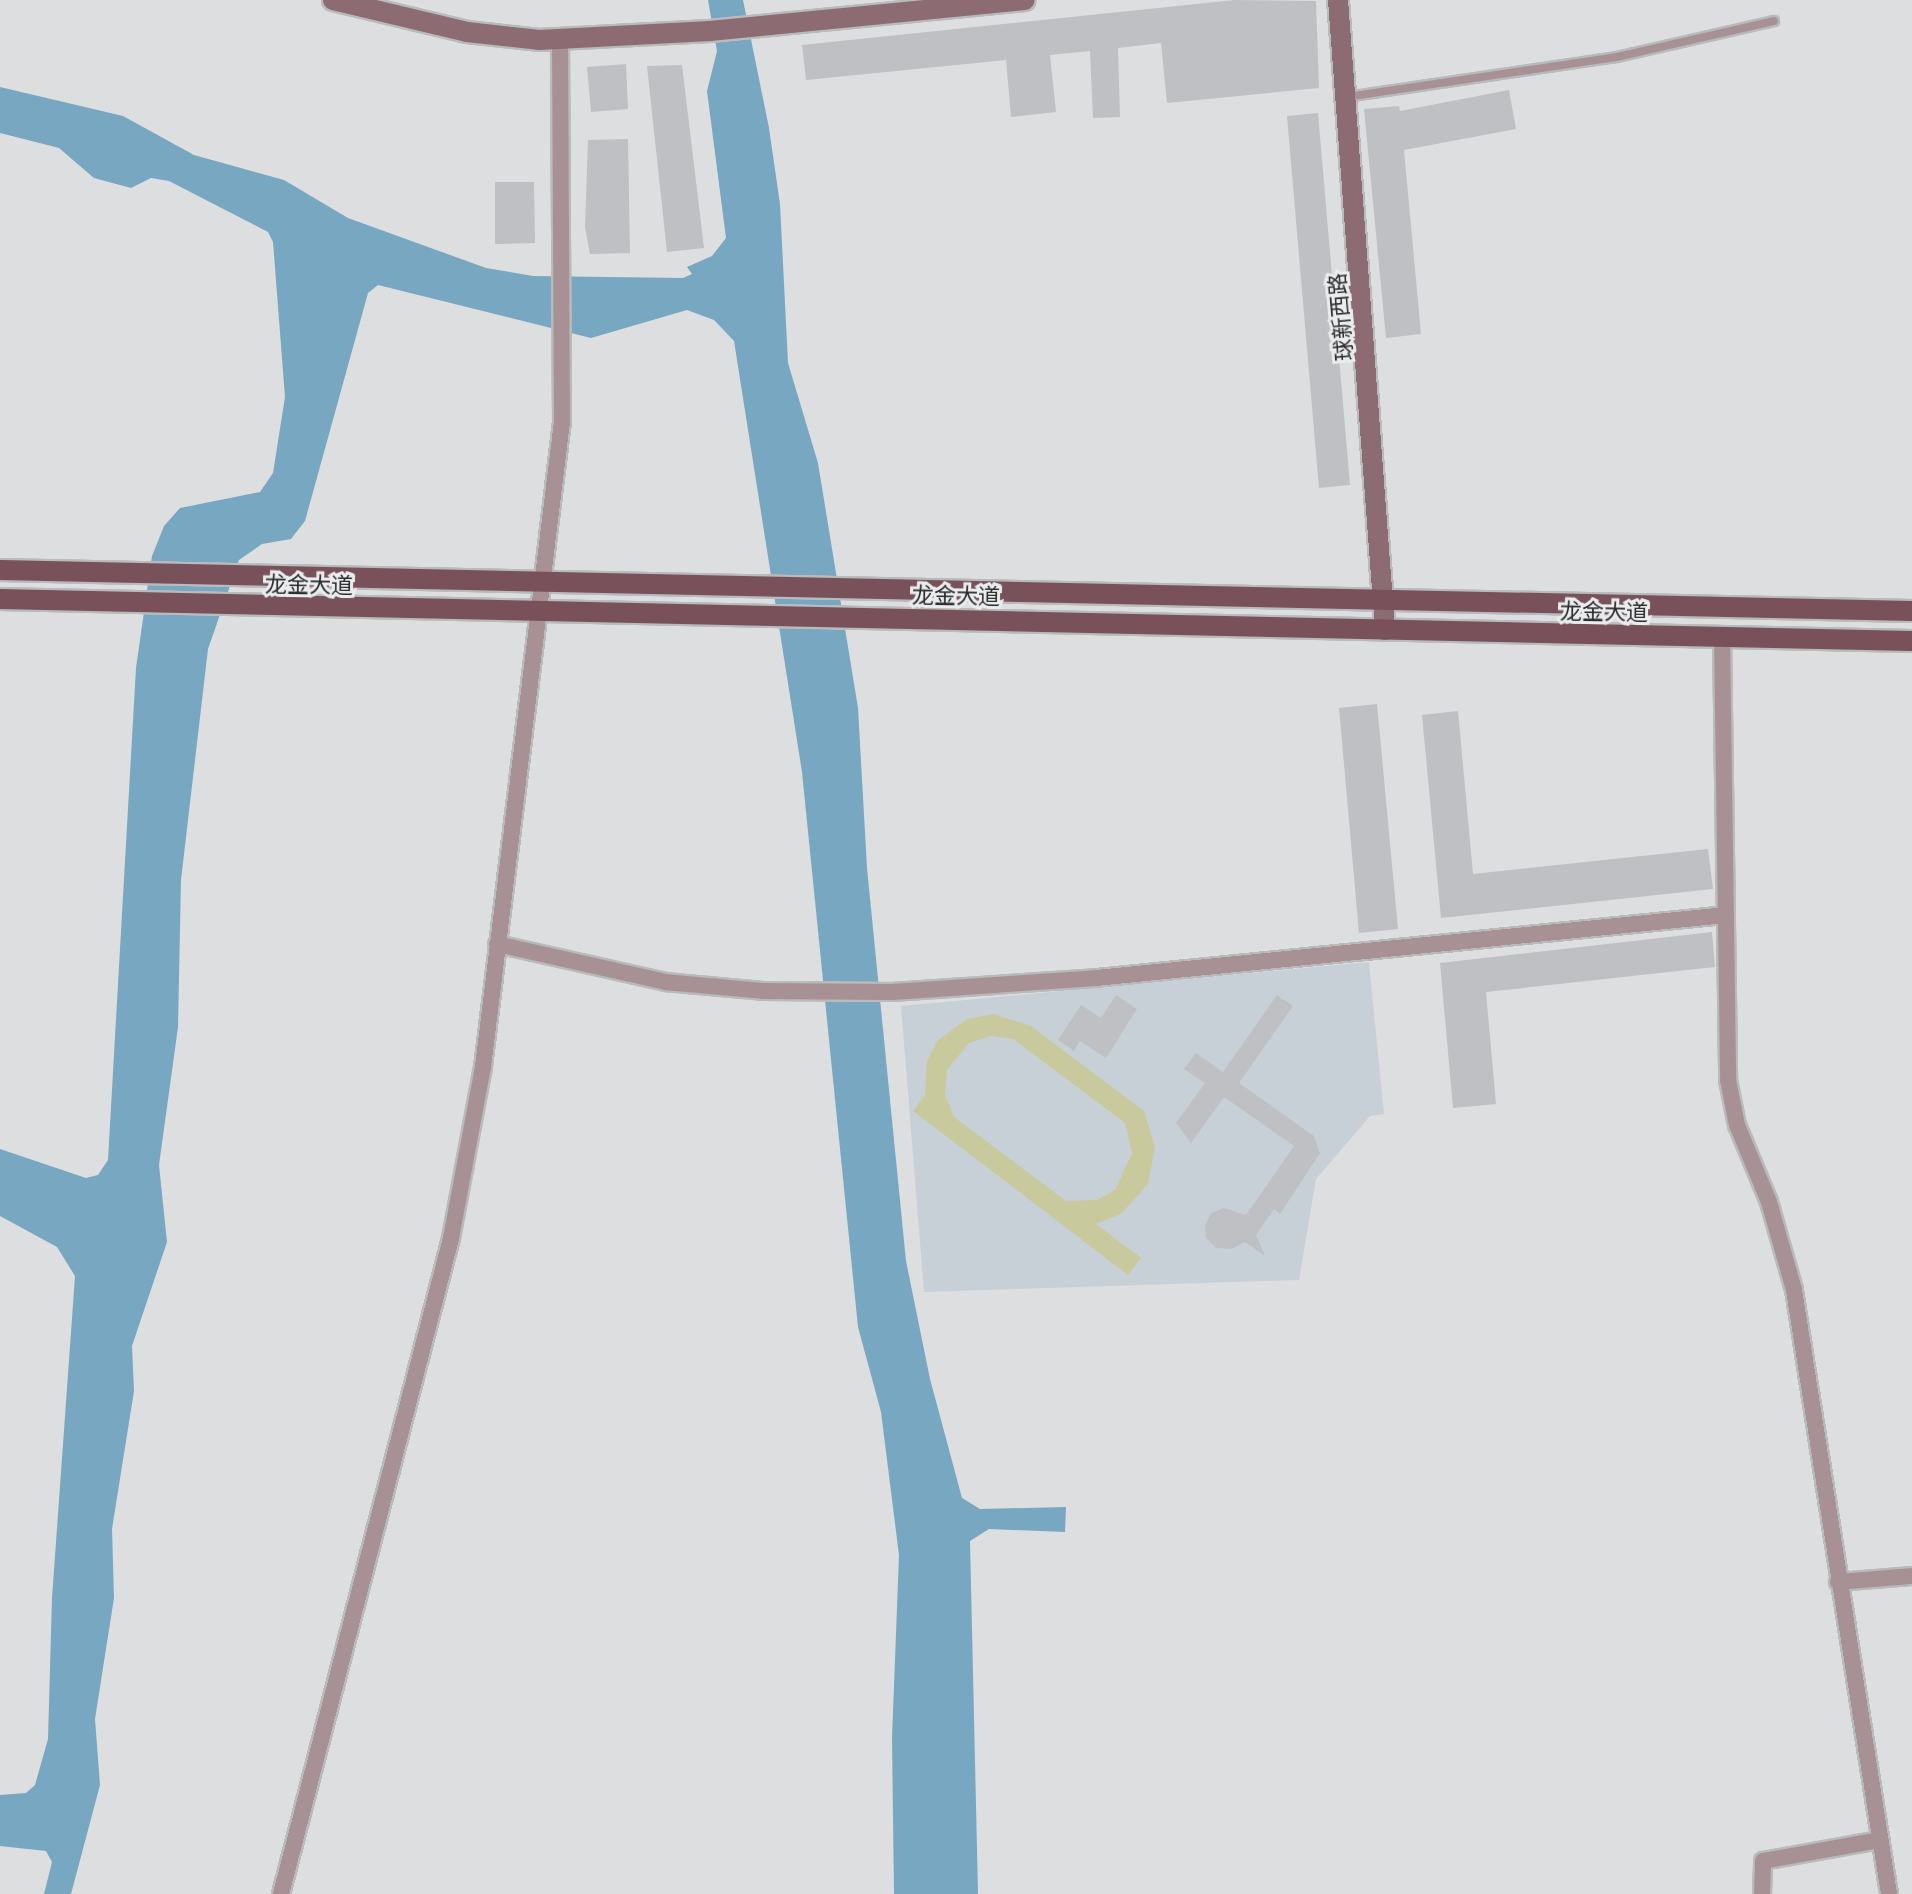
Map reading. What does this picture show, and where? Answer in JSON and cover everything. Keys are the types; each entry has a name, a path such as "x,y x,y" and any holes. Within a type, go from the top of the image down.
{"main road":[{"name":"龙金大道","path":"0,570 245,578 1912,611"},
{"name":"龙金大道","path":"0,599 1912,641"}],"street":[{"path":"333,0 467,32 560,39 710,31 1024,0"},
{"name":"球新西路","path":"1338,0 1385,630"},
{"path":"281,1894 454,1225 481,1081 545,584 562,422 564,266 560,39"},
{"path":"1722,637 1731,1103 1791,1276 1889,1894"},
{"path":"497,944 665,982 813,991 892,992 1096,978 1726,915"},
{"path":"1838,1582 1912,1576"},
{"path":"1762,1894 1763,1861 1880,1840"}],"lane":[{"path":"1345,97 1617,57 1774,21"}],"shaded area":[{"path":"1369,962 1384,1114 1370,1116 1316,1179 1299,1280 924,1292 901,1006"}],"green space":[{"path":"994,1014 1031,1026 1144,1111 1155,1147 1148,1184 1121,1214 1096,1224 1141,1258 1128,1275 913,1111 925,1095 927,1061 937,1041 967,1019","holes":["991,1036 1013,1039 1125,1123 1132,1153 1115,1190 1097,1200 1066,1201 954,1117 945,1094 947,1070 969,1043"]}],"water":[{"path":"708,0 743,0 769,128 780,204 788,363 818,463 858,708 867,868 906,1261 930,1379 962,1498 980,1509 1066,1507 1065,1532 989,1529 970,1541 978,1894 894,1894 892,1738 899,1555 881,1412 858,1327 802,772 734,341 714,320 687,310 591,338 378,285 368,293 305,521 291,539 262,544 239,560 208,649 181,880 178,1027 159,1165 167,1242 132,1346 134,1391 112,1529 114,1598 95,1719 100,1785 71,1894 44,1894 52,1862 46,1851 0,1846 0,1795 26,1793 35,1785 48,1739 52,1598 75,1276 57,1247 0,1216 0,1149 86,1178 98,1175 108,1160 136,668 152,556 164,526 180,508 260,492 273,473 285,397 273,242 268,232 169,181 151,178 131,188 94,178 59,148 0,133 0,87 123,116 194,155 284,180 348,218 486,268 533,276 683,278 692,274 687,267 712,256 726,238 707,91 717,51"}],"building":[{"path":"1235,0 1316,1 1319,88 1167,103 1161,43 1118,48 1120,117 1093,118 1090,51 1050,55 1056,112 1011,117 1006,60 806,80 802,45"},
{"path":"626,64 628,109 591,112 587,67"},
{"path":"682,65 704,248 667,252 647,66"},
{"path":"1509,90 1516,129 1404,150 1421,334 1386,338 1364,109 1399,106 1400,111"},
{"path":"1318,113 1350,485 1319,488 1287,116"},
{"path":"628,139 630,253 590,254 585,227 588,140"},
{"path":"495,182 534,182 535,243 495,244"},
{"path":"1377,704 1398,929 1359,933 1339,708"},
{"path":"1458,711 1473,874 1708,849 1713,889 1441,918 1422,715"},
{"path":"1712,932 1715,967 1486,992 1496,1104 1453,1108 1440,963"},
{"path":"1116,995 1137,1009 1106,1058 1080,1041 1074,1051 1058,1040 1081,1005 1101,1018"},
{"path":"1277,995 1293,1006 1239,1083 1314,1136 1320,1153 1280,1214 1274,1209 1256,1235 1265,1256 1245,1242 1232,1249 1216,1248 1206,1238 1205,1225 1211,1213 1224,1208 1246,1215 1294,1146 1224,1097 1191,1143 1176,1123 1205,1083 1184,1069 1196,1053 1223,1072"}]}
